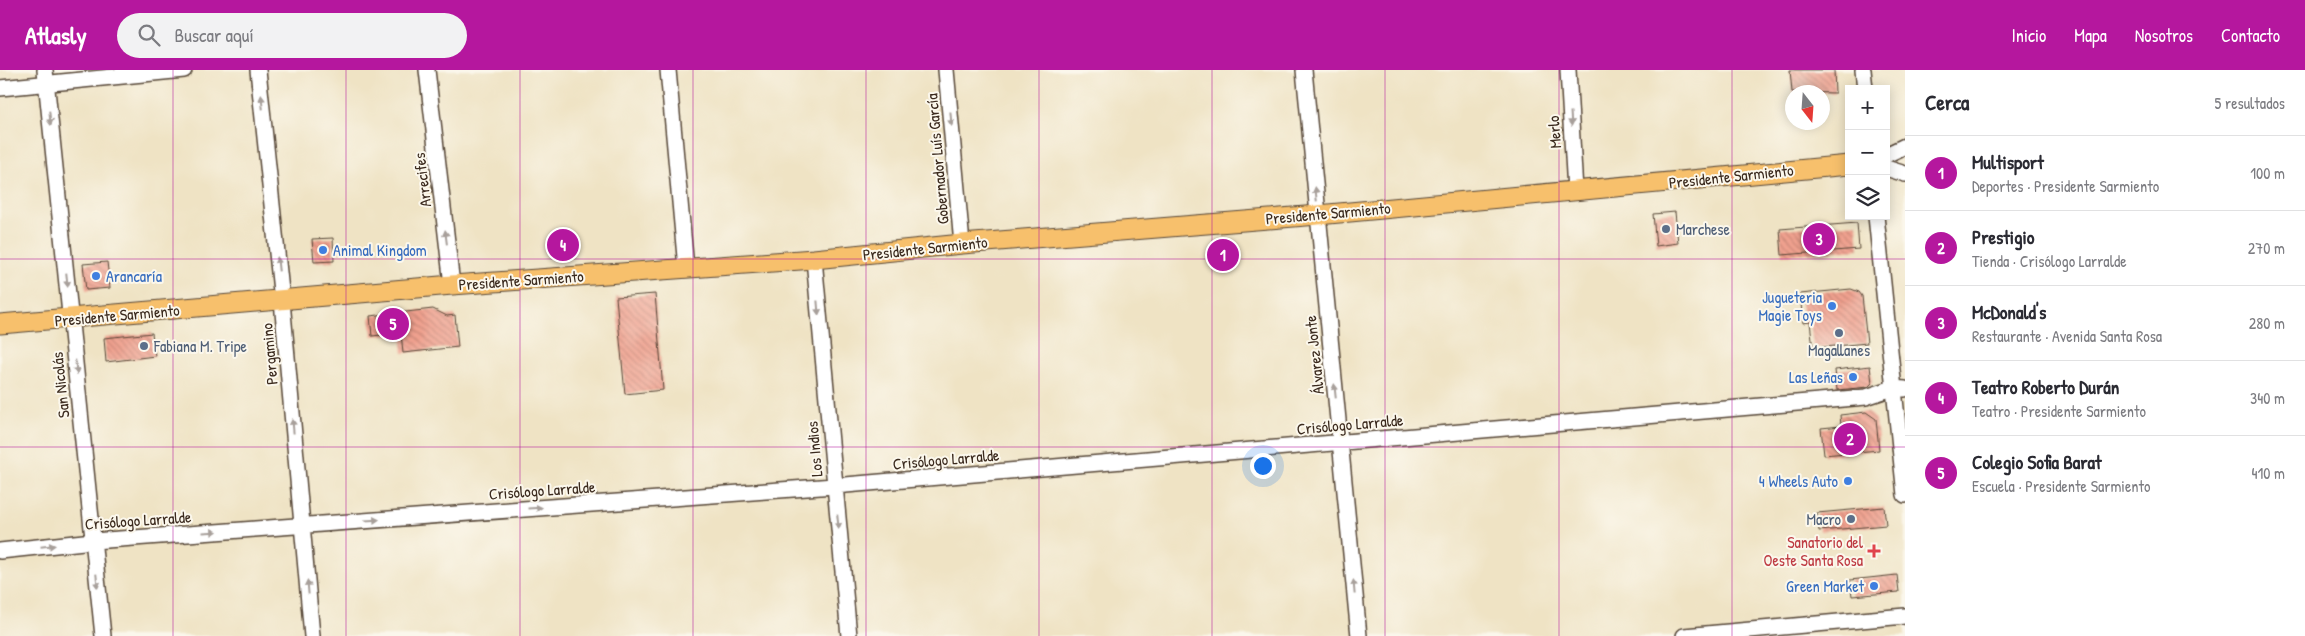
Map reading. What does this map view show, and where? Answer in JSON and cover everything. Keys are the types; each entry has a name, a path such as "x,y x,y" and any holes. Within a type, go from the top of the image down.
{"main road":[{"name":"Presidente Sarmiento","path":"0,324 452,285 814,259 962,244 1318,215 1845,165"}],"street":[{"path":"0,88 46,77 184,70"},
{"name":"Pergamino","path":"258,70 282,301 312,636"},
{"name":"Arrecifes","path":"427,70 452,285"},
{"path":"668,70 686,268"},
{"name":"Gobernador Luís García","path":"946,70 962,244"},
{"name":"Álvarez Jonte","path":"1304,70 1359,636"},
{"name":"Merlo","path":"1568,70 1576,191"},
{"path":"1863,70 1865,85"},
{"name":"San Nicolás","path":"46,77 103,636"},
{"path":"1890,153 1905,146"},
{"path":"1890,169 1905,174"},
{"path":"1877,220 1899,389 1905,495"},
{"name":"Los Indios","path":"814,259 849,636"},
{"name":"Crisólogo Larralde","path":"0,551 93,541 834,486 1866,397 1899,389"},
{"path":"1684,636 1905,616"}],"building":[{"path":"1790,70 1834,70 1835,93 1830,93 1830,85 1791,85"},
{"name":"Marchese","path":"1675,212 1678,243 1656,246 1653,214"},
{"path":"1857,223 1859,249 1782,255 1780,229"},
{"name":"Animal Kingdom","path":"333,238 334,261 314,262 312,239"},
{"name":"Arancaría","path":"107,262 110,288 86,290 83,264"},
{"path":"1851,289 1859,292 1862,296 1867,343 1813,348 1810,322 1803,323 1800,294"},
{"path":"655,294 663,390 625,394 616,297"},
{"path":"433,309 447,316 455,315 458,347 403,353 401,333 372,336 370,316"},
{"path":"152,333 155,356 106,362 104,338"},
{"name":"Las Leñas","path":"1870,366 1872,383 1868,387 1837,390 1835,370"},
{"path":"1866,412 1876,419 1879,450 1824,455 1821,428 1841,426 1840,415"},
{"name":"Macro","path":"1884,507 1886,525 1819,531 1817,513"},
{"name":"Green Market","path":"1897,575 1899,592 1852,596 1850,580"}],"place":[{"name":"Marchese","path":"1666,229"},
{"name":"McDonald's","path":"1819,239"},
{"name":"Teatro Roberto Durán","path":"563,245"},
{"name":"Animal Kingdom","path":"323,250"},
{"name":"Multisport","path":"1223,255"},
{"name":"Arancaría","path":"96,276"},
{"name":"Jugueteria Magie Toys","path":"1832,306"},
{"name":"Colegio Sofia Barat","path":"393,324"},
{"name":"Magallanes","path":"1839,333"},
{"name":"Fabiana M. Tripe","path":"144,346"},
{"name":"Las Leñas","path":"1853,377"},
{"name":"Prestigio","path":"1850,439"},
{"name":"4 Wheels Auto","path":"1848,481"},
{"name":"Macro","path":"1851,519"},
{"name":"Sanatorio del Oeste Santa Rosa","path":"1874,551"},
{"name":"Green Market","path":"1874,586"}]}
